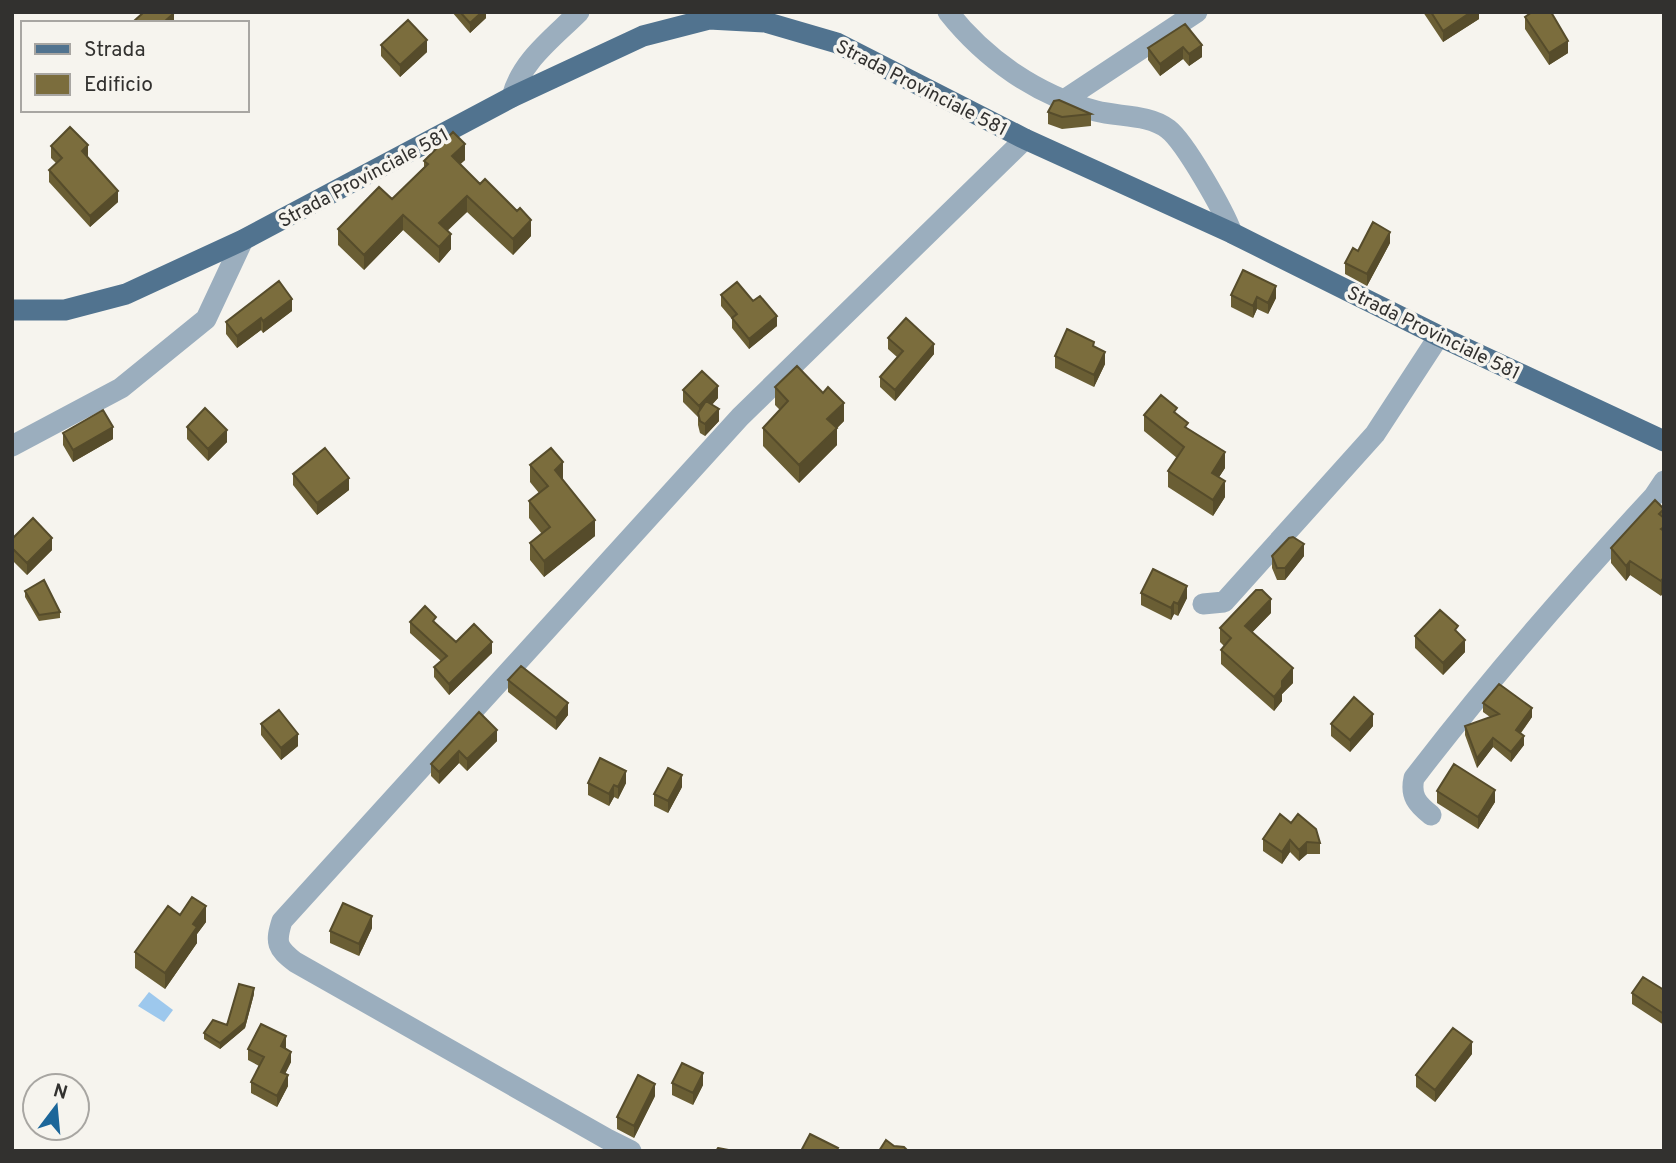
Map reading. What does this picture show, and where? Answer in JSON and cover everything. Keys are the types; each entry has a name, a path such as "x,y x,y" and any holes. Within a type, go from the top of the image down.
{"main road":[{"name":"Strada Provinciale 581","path":"12,310 65,310 126,295 243,240 512,97 643,36 709,19 765,22 837,43 1025,139 1232,233 1439,336 1664,440"}],"street":[{"path":"512,97 516,80 526,64 579,12"},
{"path":"948,12 965,34 1011,73 1064,100 1097,111 1151,121 1168,129 1177,138 1225,215 1232,233"},
{"path":"1064,100 1197,12"},
{"path":"631,1151 295,962 281,951 277,936 282,921 740,417 1025,139"},
{"path":"12,446 121,388 206,319 243,240"},
{"path":"1203,604 1224,602 1366,444 1422,365 1439,336"},
{"path":"1431,816 1414,799 1411,790 1413,778 1474,700 1558,601 1654,496 1664,481"}],"water":[{"path":"149,992 173,1010 164,1022 138,1006"}],"building":[{"path":"144,12 174,13 165,21 134,21"},
{"path":"460,12 482,12 470,23"},
{"path":"1431,12 1471,12 1443,31"},
{"path":"1532,12 1551,12 1568,41 1549,53 1525,17"},
{"path":"408,20 427,40 400,65 381,45"},
{"path":"1185,24 1202,45 1189,54 1183,47 1160,64 1148,48"},
{"path":"1059,100 1091,114 1062,117 1048,112 1054,101"},
{"path":"70,127 88,145 82,151 118,191 90,216 49,170 62,158 51,146"},
{"path":"453,132 465,144 452,156 480,184 485,179 517,211 520,208 531,220 513,239 467,196 439,223 451,234 439,247 403,215 364,255 338,229 379,187 392,199 428,164 424,161"},
{"path":"1373,222 1390,232 1367,274 1345,263 1353,248 1358,251"},
{"path":"1243,270 1276,286 1268,303 1257,297 1253,306 1231,295"},
{"path":"279,281 292,299 237,336 226,322"},
{"path":"737,282 753,301 760,296 777,316 749,339 732,318 737,314 721,295"},
{"path":"906,318 934,344 895,390 880,377 903,351 888,338"},
{"path":"1067,329 1094,342 1093,346 1105,352 1094,375 1055,356"},
{"path":"797,366 823,393 828,387 844,403 827,419 837,428 799,465 763,428 788,401 775,387"},
{"path":"702,371 718,386 699,406 683,390"},
{"path":"1161,395 1177,408 1174,412 1188,423 1185,427 1225,452 1212,473 1225,481 1213,500 1168,471 1184,447 1144,415"},
{"path":"706,401 719,409 705,424 700,421 698,413"},
{"path":"205,408 227,430 208,449 187,427"},
{"path":"103,410 113,427 73,450 63,433"},
{"path":"325,448 349,478 317,503 293,474"},
{"path":"551,448 563,462 555,470 595,520 544,561 530,543 550,527 529,501 548,486 530,465"},
{"path":"1655,500 1664,509 1659,514 1664,518 1664,527 1661,529 1664,531 1664,577 1661,581 1630,561 1626,566 1611,548"},
{"path":"33,518 52,538 27,563 12,548 12,539"},
{"path":"1293,537 1304,544 1285,568 1277,568 1272,556"},
{"path":"1153,569 1187,586 1178,604 1174,602 1171,608 1141,593"},
{"path":"44,580 60,612 39,615 25,591"},
{"path":"1256,590 1262,590 1271,599 1245,626 1293,668 1274,697 1221,650 1231,638 1220,628"},
{"path":"425,606 436,617 433,621 456,642 474,624 492,642 449,684 434,667 447,656 410,622"},
{"path":"1440,610 1458,626 1455,630 1465,640 1443,663 1415,636"},
{"path":"521,666 568,703 556,718 508,680"},
{"path":"1499,684 1532,708 1516,730 1524,736 1511,752 1493,738 1477,758 1465,726 1499,714 1483,703"},
{"path":"1354,697 1373,714 1350,740 1331,724"},
{"path":"279,710 298,734 281,748 261,724"},
{"path":"479,712 497,730 467,759 459,751 439,772 431,764"},
{"path":"600,758 626,771 618,787 614,785 609,794 588,783"},
{"path":"1454,764 1495,790 1478,817 1437,791"},
{"path":"668,768 682,775 668,801 654,794"},
{"path":"1280,814 1291,823 1298,814 1316,829 1320,843 1307,842 1299,850 1290,840 1282,852 1263,839"},
{"path":"192,897 206,906 193,924 197,927 165,973 135,952 168,906 180,915"},
{"path":"343,903 372,916 359,944 330,931"},
{"path":"1643,977 1664,990 1664,1014 1632,993"},
{"path":"239,984 254,988 245,1022 220,1043 204,1033 213,1020 227,1025"},
{"path":"261,1024 286,1036 281,1046 291,1052 281,1072 288,1075 277,1096 251,1082 264,1057 248,1049"},
{"path":"1453,1028 1472,1042 1435,1090 1416,1075"},
{"path":"682,1063 703,1073 693,1093 672,1083"},
{"path":"638,1075 655,1084 634,1126 617,1117"},
{"path":"810,1134 838,1148 836,1151 801,1151"},
{"path":"886,1140 894,1146 904,1147 908,1151 879,1151"}]}
